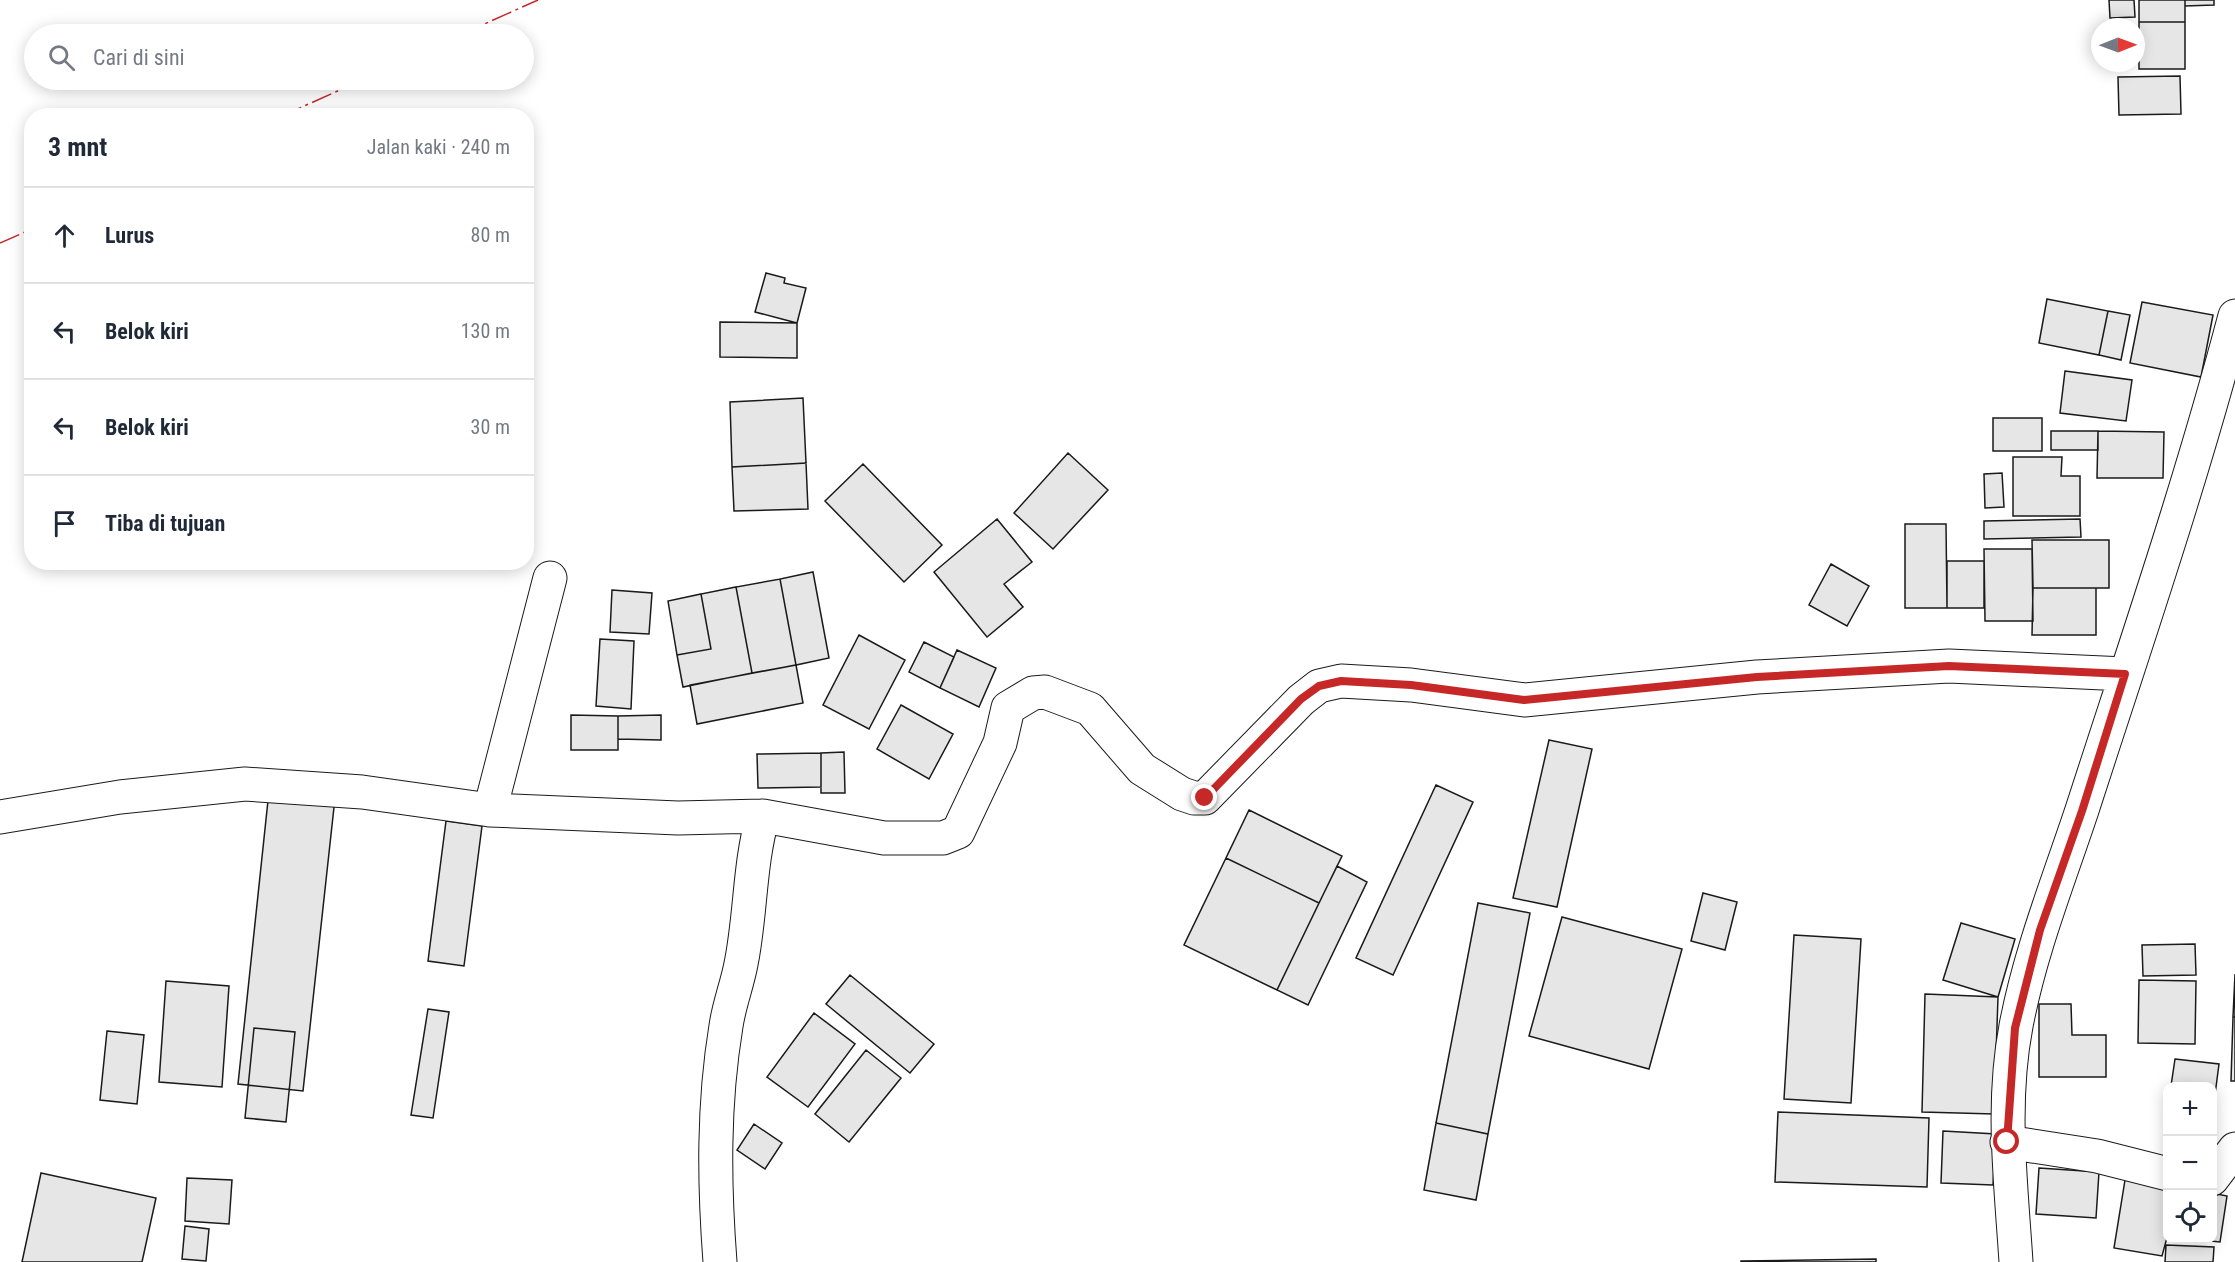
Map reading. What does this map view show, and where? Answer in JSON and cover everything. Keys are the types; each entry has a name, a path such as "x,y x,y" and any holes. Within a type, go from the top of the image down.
{"street":[{"path":"2016,1262 2007,1142 2015,1028 2040,930 2082,811 2187,485 2235,316"},
{"path":"489,810 550,578"},
{"path":"0,817 120,797 245,784 362,792 489,810 678,818 763,816 884,838 943,838 958,832 1000,743 1008,708 1033,693 1046,692 1090,709 1142,770 1169,788 1199,799 1205,798 1301,699 1319,686 1341,681 1411,685 1524,700 1757,677 1949,666 2125,674"},
{"path":"720,1262 715,1201 714,1129 726,1025 741,964 756,841 763,816"},
{"path":"2007,1142 2097,1156 2163,1172"},
{"path":"2217,1172 2235,1149"}],"building":[{"path":"2109,0 2134,0 2135,17 2110,18"},
{"path":"2139,0 2185,0 2185,22 2145,22 2145,18 2139,18"},
{"path":"2185,0 2214,0 2214,5 2185,6"},
{"path":"2145,22 2185,22 2185,69 2145,69"},
{"path":"2180,76 2181,114 2119,115 2118,77"},
{"path":"766,273 785,278 784,283 806,288 797,323 755,312"},
{"path":"2047,299 2108,311 2099,355 2039,343"},
{"path":"2142,302 2213,315 2201,377 2130,363"},
{"path":"2108,311 2130,315 2121,360 2099,355"},
{"path":"720,322 797,323 797,358 720,357"},
{"path":"2065,371 2132,380 2126,421 2060,413"},
{"path":"803,398 806,463 732,467 730,402"},
{"path":"1993,418 2042,418 2042,451 1993,451"},
{"path":"2051,431 2098,431 2098,450 2051,450"},
{"path":"2098,431 2164,432 2163,478 2097,478"},
{"path":"1068,453 1108,490 1053,549 1014,513"},
{"path":"2013,457 2062,457 2061,476 2080,476 2080,516 2013,516"},
{"path":"806,463 808,509 734,511 732,467"},
{"path":"863,464 942,545 904,582 825,501"},
{"path":"2002,473 2004,507 1985,508 1984,474"},
{"path":"997,519 1032,562 1004,584 1023,607 987,637 934,572"},
{"path":"2080,519 2081,537 1984,539 1984,521"},
{"path":"1905,524 1946,524 1947,608 1905,608"},
{"path":"2032,540 2109,540 2109,588 2033,588"},
{"path":"1984,549 2032,549 2033,621 1985,621"},
{"path":"1947,561 1984,561 1984,608 1947,608"},
{"path":"1831,564 1869,586 1847,626 1809,605"},
{"path":"813,572 829,658 796,665 780,579"},
{"path":"780,579 796,665 752,673 736,587"},
{"path":"736,587 752,673 683,687 677,655 711,649 701,594"},
{"path":"2033,588 2096,588 2096,635 2032,635"},
{"path":"612,590 652,593 649,634 610,632"},
{"path":"701,594 711,649 677,655 668,601"},
{"path":"859,635 905,660 869,729 823,705"},
{"path":"600,639 634,641 631,709 596,706"},
{"path":"924,642 954,657 940,688 909,672"},
{"path":"957,650 996,668 979,707 940,688"},
{"path":"796,665 803,703 697,724 690,685"},
{"path":"901,705 953,734 929,779 877,749"},
{"path":"571,715 618,716 618,750 571,750"},
{"path":"661,715 661,740 618,739 618,716"},
{"path":"1549,740 1592,749 1557,907 1513,898"},
{"path":"844,752 845,793 821,793 821,753"},
{"path":"821,753 821,787 758,788 757,754"},
{"path":"1436,785 1473,802 1393,975 1356,958"},
{"path":"269,791 335,798 303,1091 238,1084"},
{"path":"1249,810 1342,856 1319,903 1226,858"},
{"path":"446,821 482,826 464,966 428,961"},
{"path":"1226,858 1319,903 1277,990 1184,945"},
{"path":"1337,866 1367,882 1308,1005 1277,990"},
{"path":"1703,893 1737,902 1725,950 1691,941"},
{"path":"1478,903 1530,913 1488,1134 1436,1123"},
{"path":"1562,917 1682,949 1649,1069 1529,1036"},
{"path":"1961,923 2015,939 1998,997 1943,980"},
{"path":"1794,935 1861,939 1851,1103 1784,1099"},
{"path":"2195,944 2196,975 2143,976 2142,945"},
{"path":"2235,974 2235,1017 2233,1017"},
{"path":"850,975 934,1044 910,1073 826,1004"},
{"path":"2139,980 2196,981 2195,1044 2138,1043"},
{"path":"166,981 229,986 222,1087 159,1082"},
{"path":"1925,994 1998,997 1994,1114 1922,1112"},
{"path":"2039,1004 2071,1004 2072,1035 2106,1035 2106,1077 2039,1077"},
{"path":"428,1009 449,1012 433,1118 411,1115"},
{"path":"814,1013 855,1044 808,1107 767,1077"},
{"path":"2233,1017 2235,1017 2235,1081 2231,1081"},
{"path":"254,1028 295,1032 286,1122 245,1118"},
{"path":"107,1031 144,1035 137,1104 100,1100"},
{"path":"866,1050 901,1078 849,1142 815,1114"},
{"path":"2175,1059 2219,1064 2217,1082 2172,1082"},
{"path":"1778,1112 1929,1118 1927,1187 1775,1182"},
{"path":"1436,1123 1488,1134 1476,1200 1424,1190"},
{"path":"754,1124 782,1143 765,1169 737,1150"},
{"path":"1943,1131 1996,1134 1993,1185 1941,1183"},
{"path":"2039,1168 2099,1172 2096,1218 2036,1214"},
{"path":"41,1173 156,1198 142,1262 22,1262"},
{"path":"187,1178 232,1180 229,1224 185,1221"},
{"path":"2125,1180 2163,1186 2163,1244 2165,1244 2162,1256 2114,1248"},
{"path":"2217,1194 2227,1196 2220,1242 2217,1242"},
{"path":"185,1226 209,1229 206,1261 182,1259"},
{"path":"2166,1245 2214,1247 2213,1262 2165,1262"},
{"path":"1876,1259 1876,1262 1741,1262 1741,1261"}],"power":[{"path":"484,24 538,0"},
{"path":"300,108 340,90"},
{"path":"0,243 24,232"}],"route":[{"path":"1205,798 1271,733 1301,699 1319,686 1341,681 1411,685 1524,700 1757,677 1949,666 2125,674 2082,811 2040,930 2015,1028 2008,1102 2007,1142"}]}
